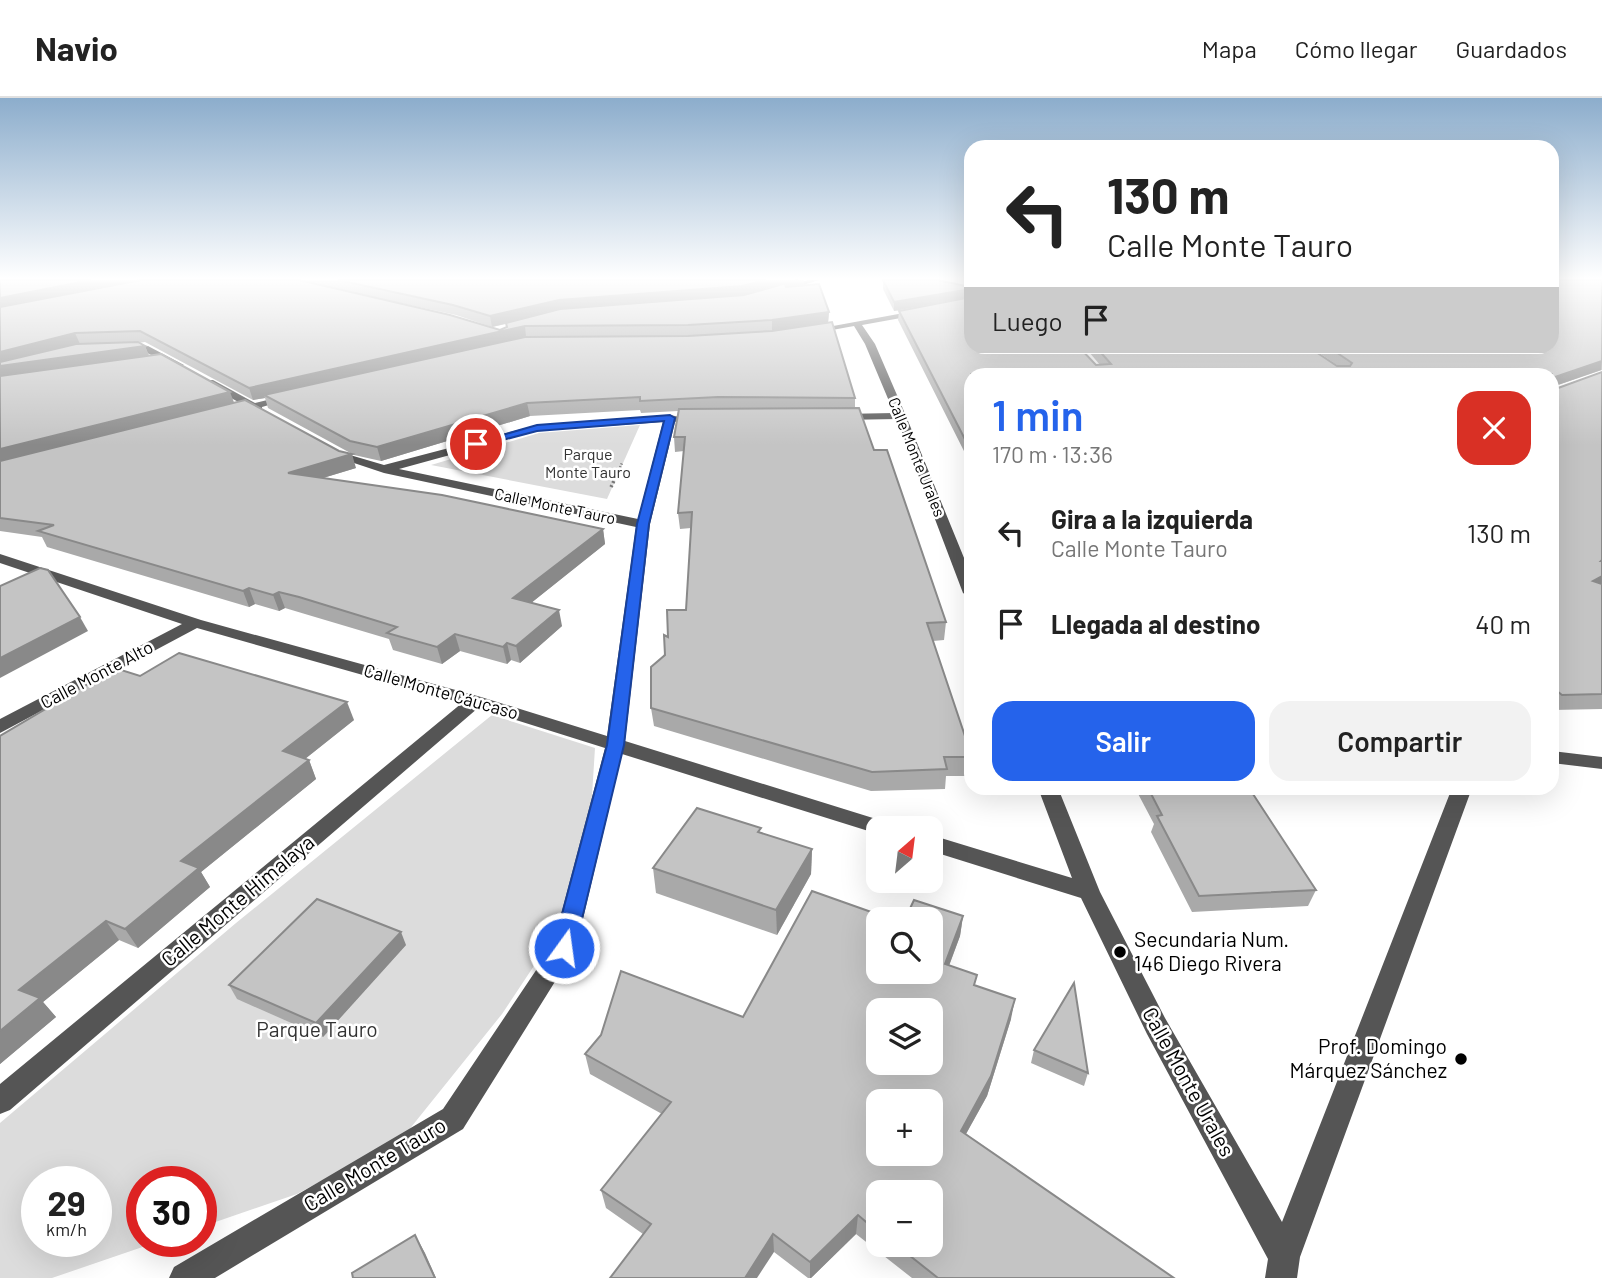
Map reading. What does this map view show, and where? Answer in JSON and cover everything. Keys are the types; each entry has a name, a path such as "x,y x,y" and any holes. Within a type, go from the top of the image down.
{"street":[{"name":"Calle Monte Urales","path":"864,335 901,416 964,575"},
{"path":"115,346 145,348 274,419"},
{"path":"144,364 171,360"},
{"path":"226,412 305,394"},
{"path":"833,417 901,416"},
{"name":"Calle Monte Tauro","path":"185,1278 453,1119 564,948 615,745 643,524 670,418"},
{"name":"Calle Monte Tauro","path":"384,469 537,428 697,418"},
{"name":"Calle Monte Tauro","path":"318,445 349,460 384,469 643,524"},
{"name":"Calle Monte Cáucaso","path":"0,558 195,623 475,701 866,823"},
{"name":"Calle Monte Alto","path":"0,727 195,623"},
{"name":"Calle Monte Himalaya","path":"0,1101 475,701"},
{"path":"1559,758 1602,763"},
{"name":"Calle Monte Urales","path":"1051,795 1089,892 1282,1268"},
{"path":"1282,1268 1459,795"},
{"path":"943,847 1089,892"}],"path":[{"path":"610,487 627,451"}],"green space":[{"name":"Parque Monte Tauro","path":"640,425 607,499 431,465 539,433"},
{"name":"Parque Tauro","path":"492,715 595,748 591,811 565,919 502,1014 404,1136 297,1194 217,1222 217,1166 126,1166 126,1253 52,1278 0,1278 0,1123 236,923"}],"building":[{"path":"0,335 67,335 0,352"},
{"path":"148,335 485,335 249,388"},
{"path":"836,335 855,398 718,397 640,401 640,397 527,403 377,447 350,441 264,395 525,337"},
{"path":"911,335 964,335 964,354 1086,354 1096,365 1111,364 1102,354 1319,354 1337,366 1350,366 1352,363 1339,354 1559,354 1559,335 1602,335 1602,361 1559,376 1559,368 964,368 964,437"},
{"path":"138,342 145,346 0,366 0,362 76,344"},
{"path":"161,354 230,392 0,449 0,376"},
{"path":"1602,372 1602,576 1593,581 1602,584 1602,694 1562,695 1559,693 1559,388"},
{"path":"245,400 339,451 352,454 288,473 442,495 603,529 513,598 559,610 516,646 507,643 503,647 455,634 437,647 387,633 397,627 299,597 279,592 273,595 249,588 243,591 38,531 54,525 0,518 0,461"},
{"path":"859,408 874,450 887,450 946,622 927,623 964,733 964,757 944,757 947,769 872,772 651,708 651,667 665,655 664,635 668,637 667,610 686,610 692,512 678,513 685,437 674,437 679,409"},
{"path":"40,568 48,570 80,617 0,658 0,586"},
{"path":"179,653 347,702 283,751 309,760 181,861 199,868 125,929 106,921 19,990 40,998 0,1031 0,736 115,668 140,676"},
{"path":"1152,795 1254,795 1316,890 1199,896 1157,816 1162,815"},
{"path":"697,808 761,828 758,832 812,849 776,910 653,868"},
{"path":"812,891 866,910 866,984 943,984 943,909 963,916 945,964 977,975 974,985 1015,999 991,1076 961,1131 1174,1278 938,1278 911,1257 943,1257 943,1180 866,1180 866,1222 858,1215 810,1262 773,1234 745,1278 610,1278 651,1224 601,1190 671,1102 585,1054 601,1035 621,971 743,1017"},
{"path":"317,899 401,932 316,1023 229,985"},
{"path":"914,900 935,907 911,907"},
{"path":"1074,983 1088,1073 1034,1050"},
{"path":"415,1235 435,1278 353,1278 352,1273"}],"place":[{"name":"Secundaria Num. 146 Diego Rivera","path":"1120,952"},
{"name":"Prof. Domingo Márquez Sánchez","path":"1461,1059"}],"route":[{"path":"476,444 537,428 670,418 643,524 615,745 564,948"}]}
